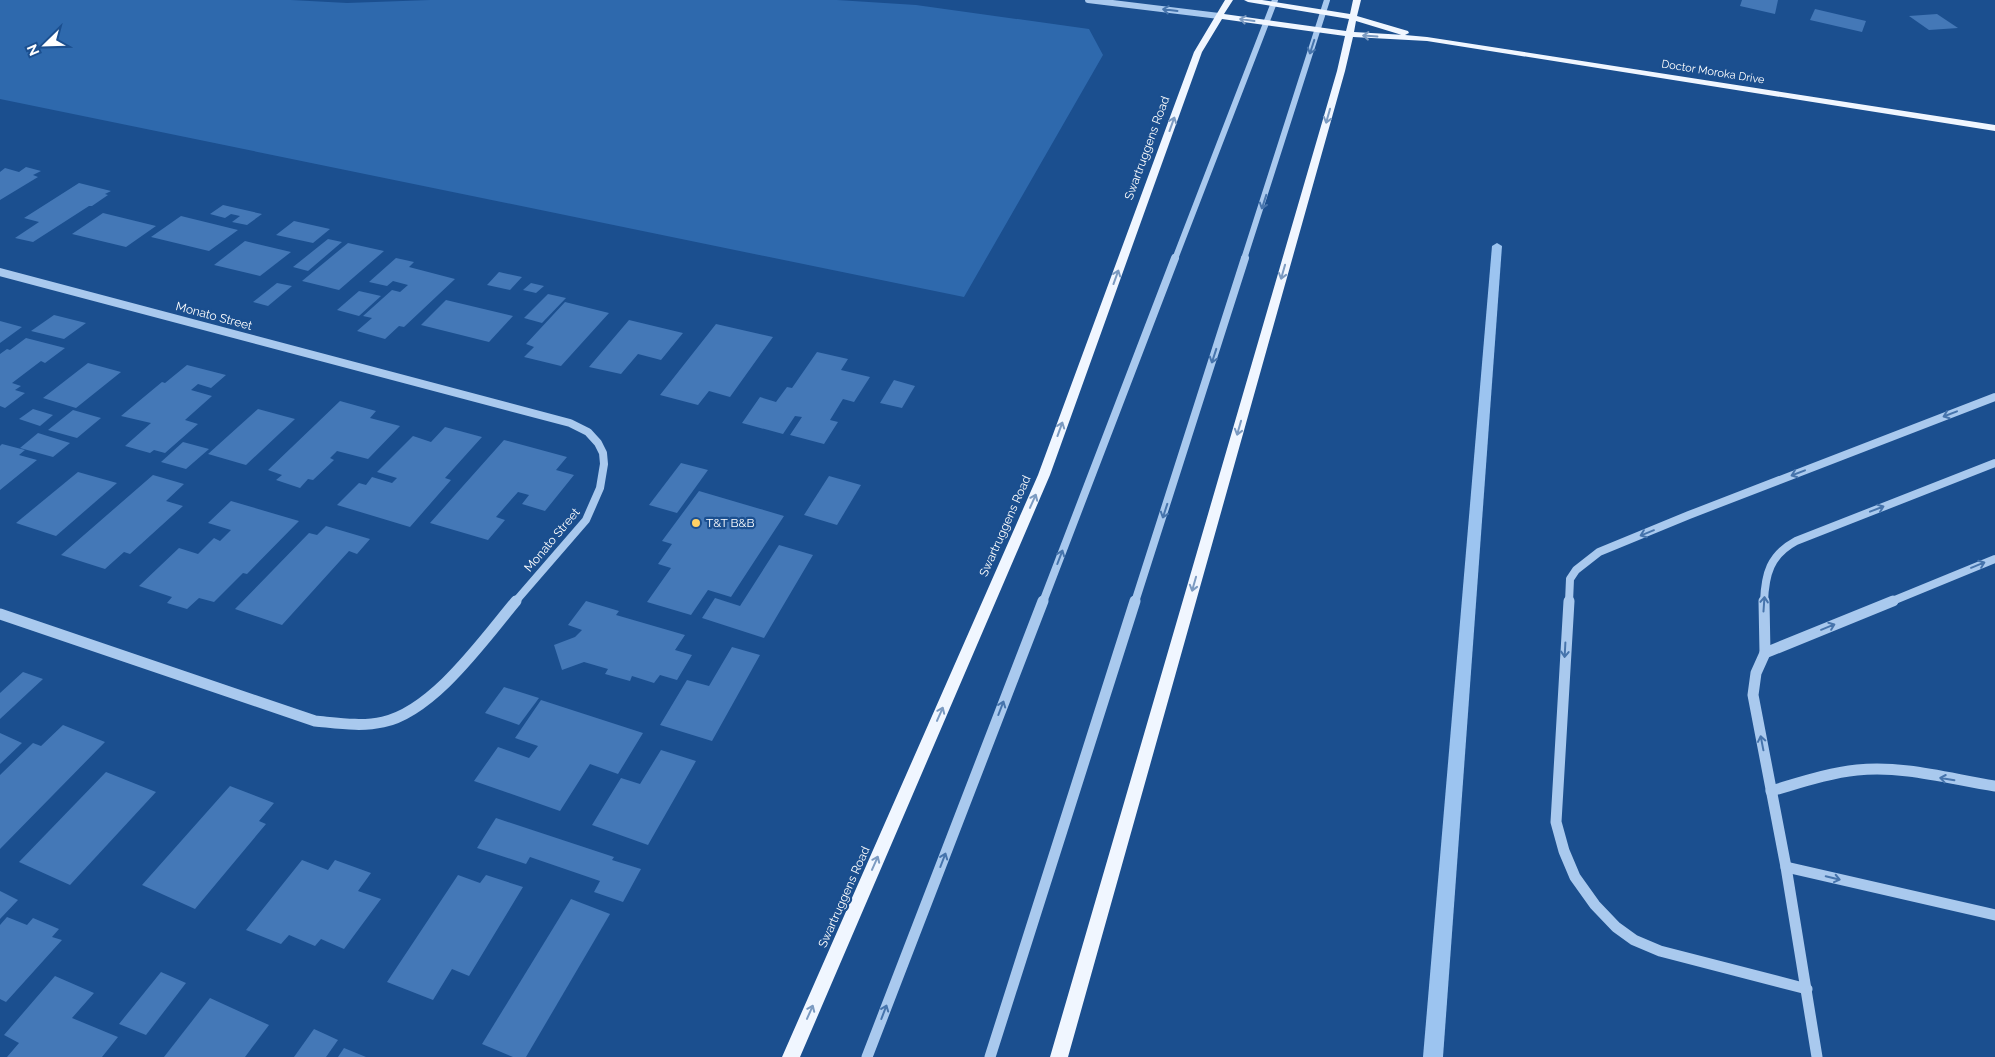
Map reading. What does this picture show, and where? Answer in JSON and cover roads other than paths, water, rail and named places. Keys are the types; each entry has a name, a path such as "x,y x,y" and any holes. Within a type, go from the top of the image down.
{"main road":[{"name":"Swartruggens Road","path":"790,1057 1044,475 1198,52 1229,0"},
{"name":"Doctor Moroka Drive","path":"1248,0 1274,2 1352,17 1427,39"},
{"path":"1059,1057 1338,81 1357,0"},
{"name":"Doctor Moroka Drive","path":"1219,16 1348,34 1427,39 1995,128"}],"street":[{"name":"Doctor Moroka Drive","path":"1088,0 1219,16"},
{"path":"990,1057 1327,0"},
{"path":"867,1057 1274,2"},
{"name":"Monato Street","path":"0,272 570,423 591,434 600,448 605,472 598,498 586,520 444,685 420,705 386,722 357,724 315,721 0,614"},
{"path":"1806,989 1660,951 1634,940 1616,927 1595,905 1575,877 1564,852 1556,822 1570,579 1576,570 1599,552 1995,397"},
{"path":"1817,1057 1786,867 1753,696 1753,680 1757,666 1764,653 1763,612 1765,588 1770,570 1780,551 1796,541 1995,464"},
{"path":"1764,653 1995,559"},
{"path":"1786,867 1995,915"}],"lane":[{"path":"1771,791 1832,774 1868,769 1921,774 1995,786"}],"waterway":[{"path":"1433,1057 1497,246"}],"place":[{"name":"T&T B&B","path":"696,523"}]}
